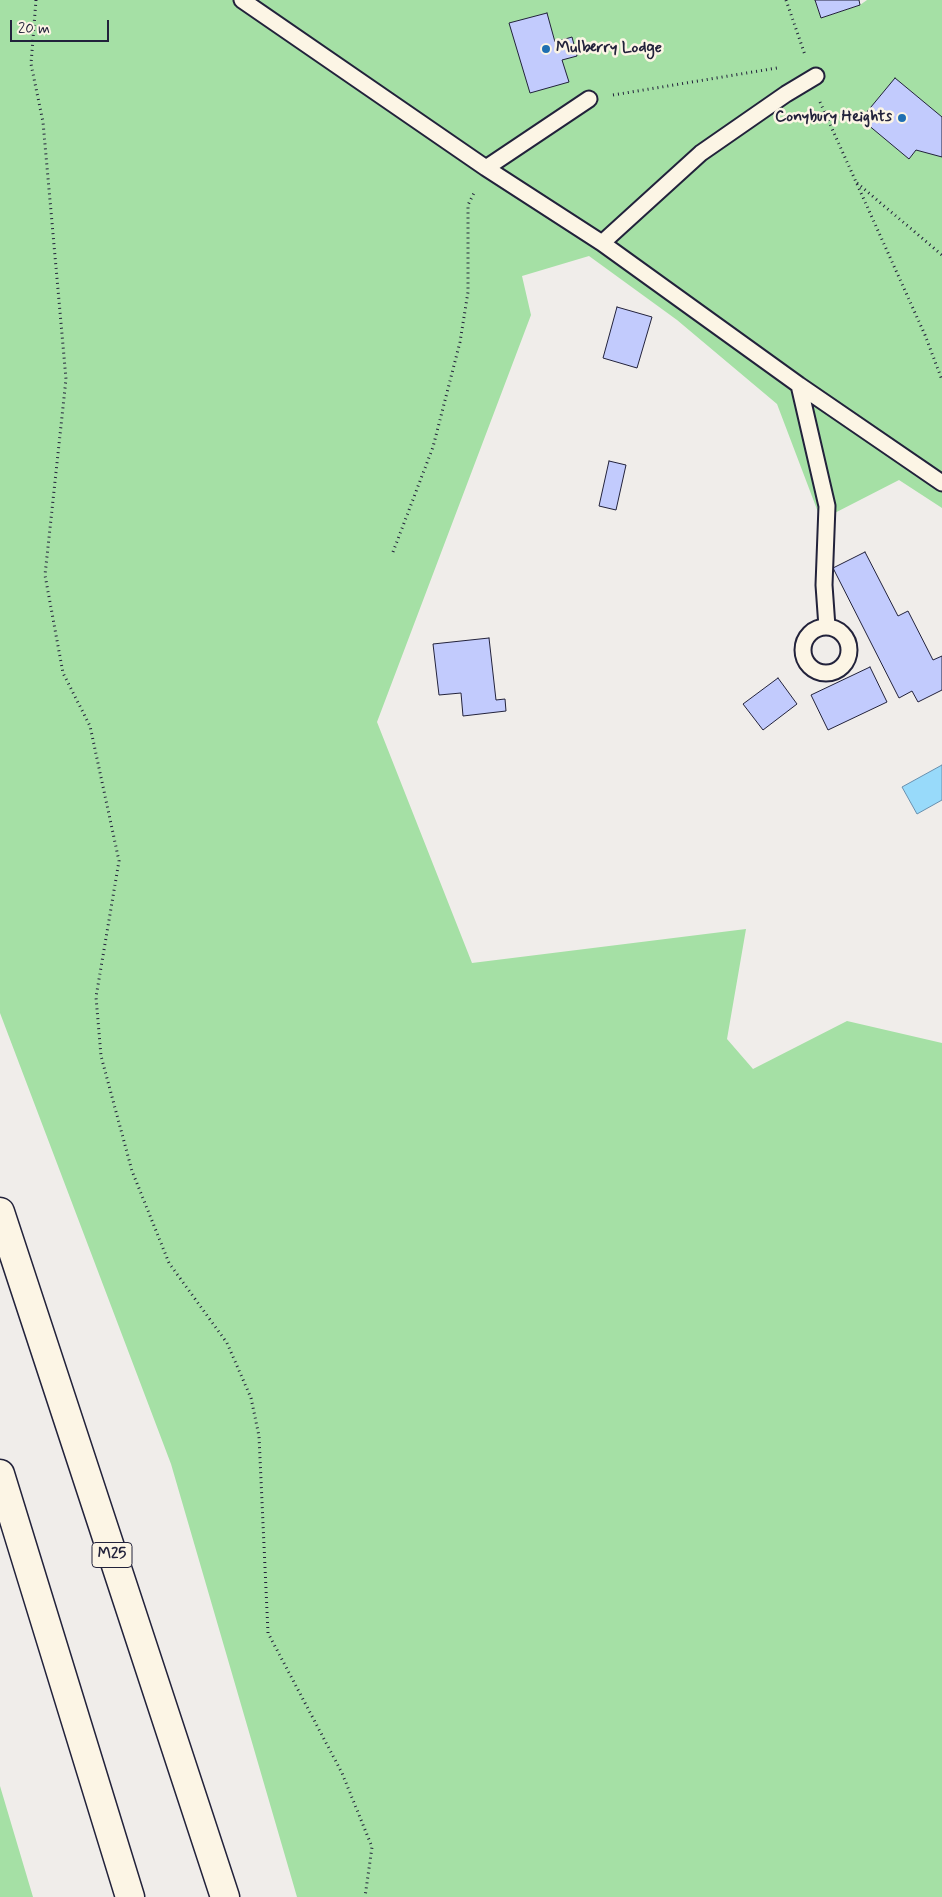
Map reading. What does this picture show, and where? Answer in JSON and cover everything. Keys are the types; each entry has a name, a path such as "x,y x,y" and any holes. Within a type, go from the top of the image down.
{"highway":[{"name":"M25","path":"0,1212 225,1897"},
{"path":"0,1474 130,1897"}],"lane":[{"path":"242,0 486,168 602,243 799,385 942,482"},
{"path":"602,243 701,153 786,94 814,77"},
{"path":"486,168 588,99"},
{"path":"799,385 827,506 824,585 827,627"}],"path":[{"path":"36,0 30,64 43,122 66,379 45,576 63,673 90,726 119,861 96,997 101,1056 132,1171 169,1263 227,1343 251,1398 259,1436 268,1633 342,1773 372,1847 365,1897"},
{"path":"786,0 814,77 826,119 925,335 942,380"},
{"path":"588,99 807,62"},
{"path":"392,552 433,447 460,342 468,292 468,205 486,168"},
{"path":"855,181 942,255"}],"green space":[{"path":"0,0 815,0 821,18 860,5 867,0 942,0 942,508 899,480 821,520 777,404 677,320 589,256 522,276 531,315 377,722 472,963 746,929 727,1039 753,1069 847,1021 942,1043 942,1897 297,1897 171,1464 0,1013"},
{"path":"0,1786 33,1897 0,1897"}],"water":[{"path":"942,765 942,800 917,814 902,787"}],"building":[{"path":"815,0 859,0 860,5 821,18"},
{"name":"Mulberry Lodge","path":"547,13 555,42 572,37 577,56 562,60 569,82 530,93 509,23"},
{"name":"Conybury Heights","path":"895,78 942,117 942,157 916,150 909,159 861,119"},
{"path":"617,307 652,317 637,368 603,358"},
{"path":"609,461 626,465 616,510 599,506"},
{"path":"865,552 898,616 908,611 933,660 942,656 942,690 918,702 912,691 899,698 833,568"},
{"path":"489,638 496,700 505,699 506,711 463,716 461,693 439,695 433,644"},
{"path":"870,667 887,702 828,730 811,695"},
{"path":"778,678 797,704 763,730 743,704"}],"place":[{"name":"Mulberry Lodge","path":"546,49"},
{"name":"Conybury Heights","path":"902,118"}]}
